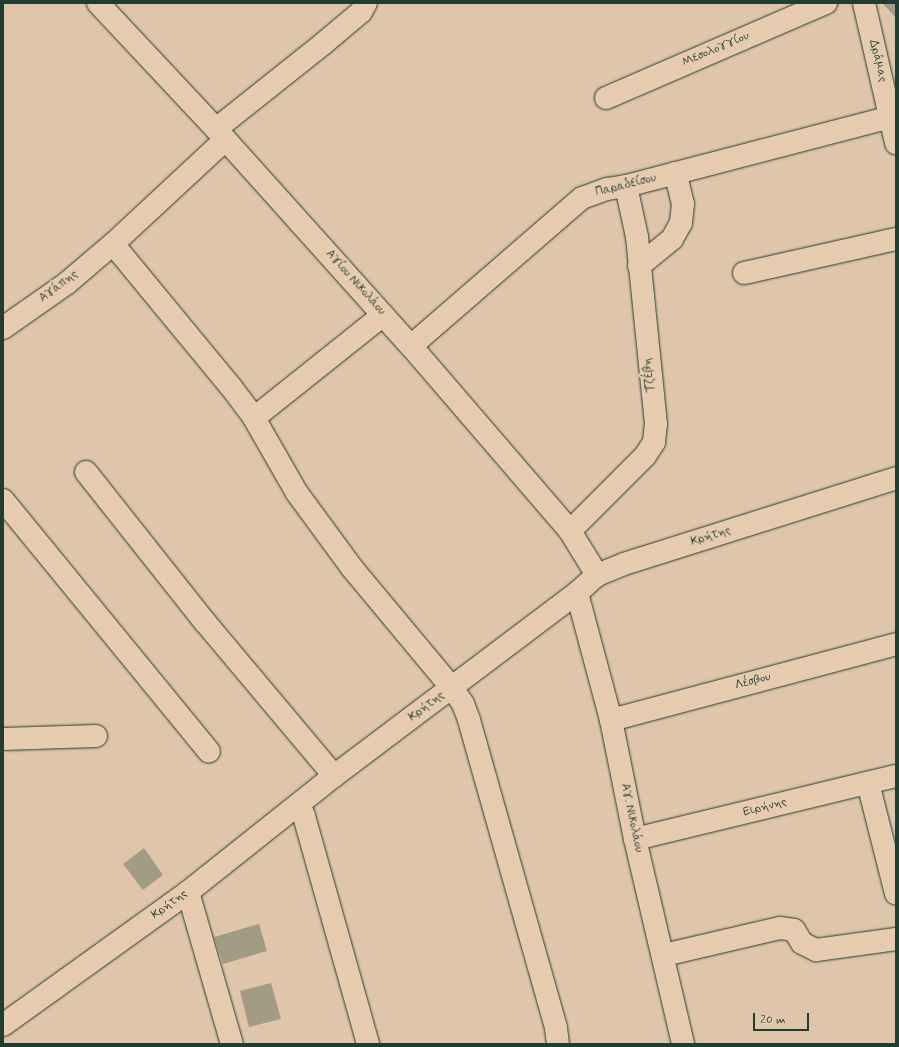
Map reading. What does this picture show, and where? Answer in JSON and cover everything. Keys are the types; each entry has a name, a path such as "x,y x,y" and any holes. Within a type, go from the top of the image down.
{"street":[{"name":"Αγίου Νικολάου","path":"98,3 411,346 570,531 596,575"},
{"name":"Αγάπης","path":"3,328 67,283 113,244 220,135 361,12 366,3"},
{"name":"Μεσολογγίου","path":"606,98 826,3"},
{"name":"Δράμας","path":"864,3 896,143"},
{"name":"Παραδείσου","path":"411,346 582,198 607,189 626,186 890,117"},
{"path":"639,266 672,239 681,223 683,204 675,173"},
{"name":"Τζέβη","path":"570,531 645,456 654,442 656,424 637,237 626,186"},
{"path":"744,273 896,239"},
{"path":"113,244 156,294 254,418 298,493 352,568 452,688 463,704 469,720 556,1028 558,1044"},
{"path":"254,418 383,315"},
{"path":"86,472 205,622 334,776"},
{"name":"Κρήτης","path":"3,1026 188,892 334,776 577,593 596,575 624,564 896,478"},
{"path":"3,500 209,752"},
{"name":"Αγ. Νικολάου","path":"577,593 611,720 635,839 664,955 684,1044"},
{"name":"Λέσβου","path":"611,720 896,644"},
{"path":"3,739 96,736"},
{"name":"Ειρήνης","path":"635,839 896,776"},
{"path":"868,783 896,894"},
{"path":"299,804 304,816 368,1044"},
{"path":"188,892 232,1044"},
{"path":"664,955 780,928 794,930 802,943 816,950 896,939"}],"building":[{"path":"896,3 896,18 883,4"},
{"path":"144,848 163,875 143,890 123,864"},
{"path":"259,924 267,951 223,964 214,937"},
{"path":"271,983 281,1019 249,1027 240,991"}]}
